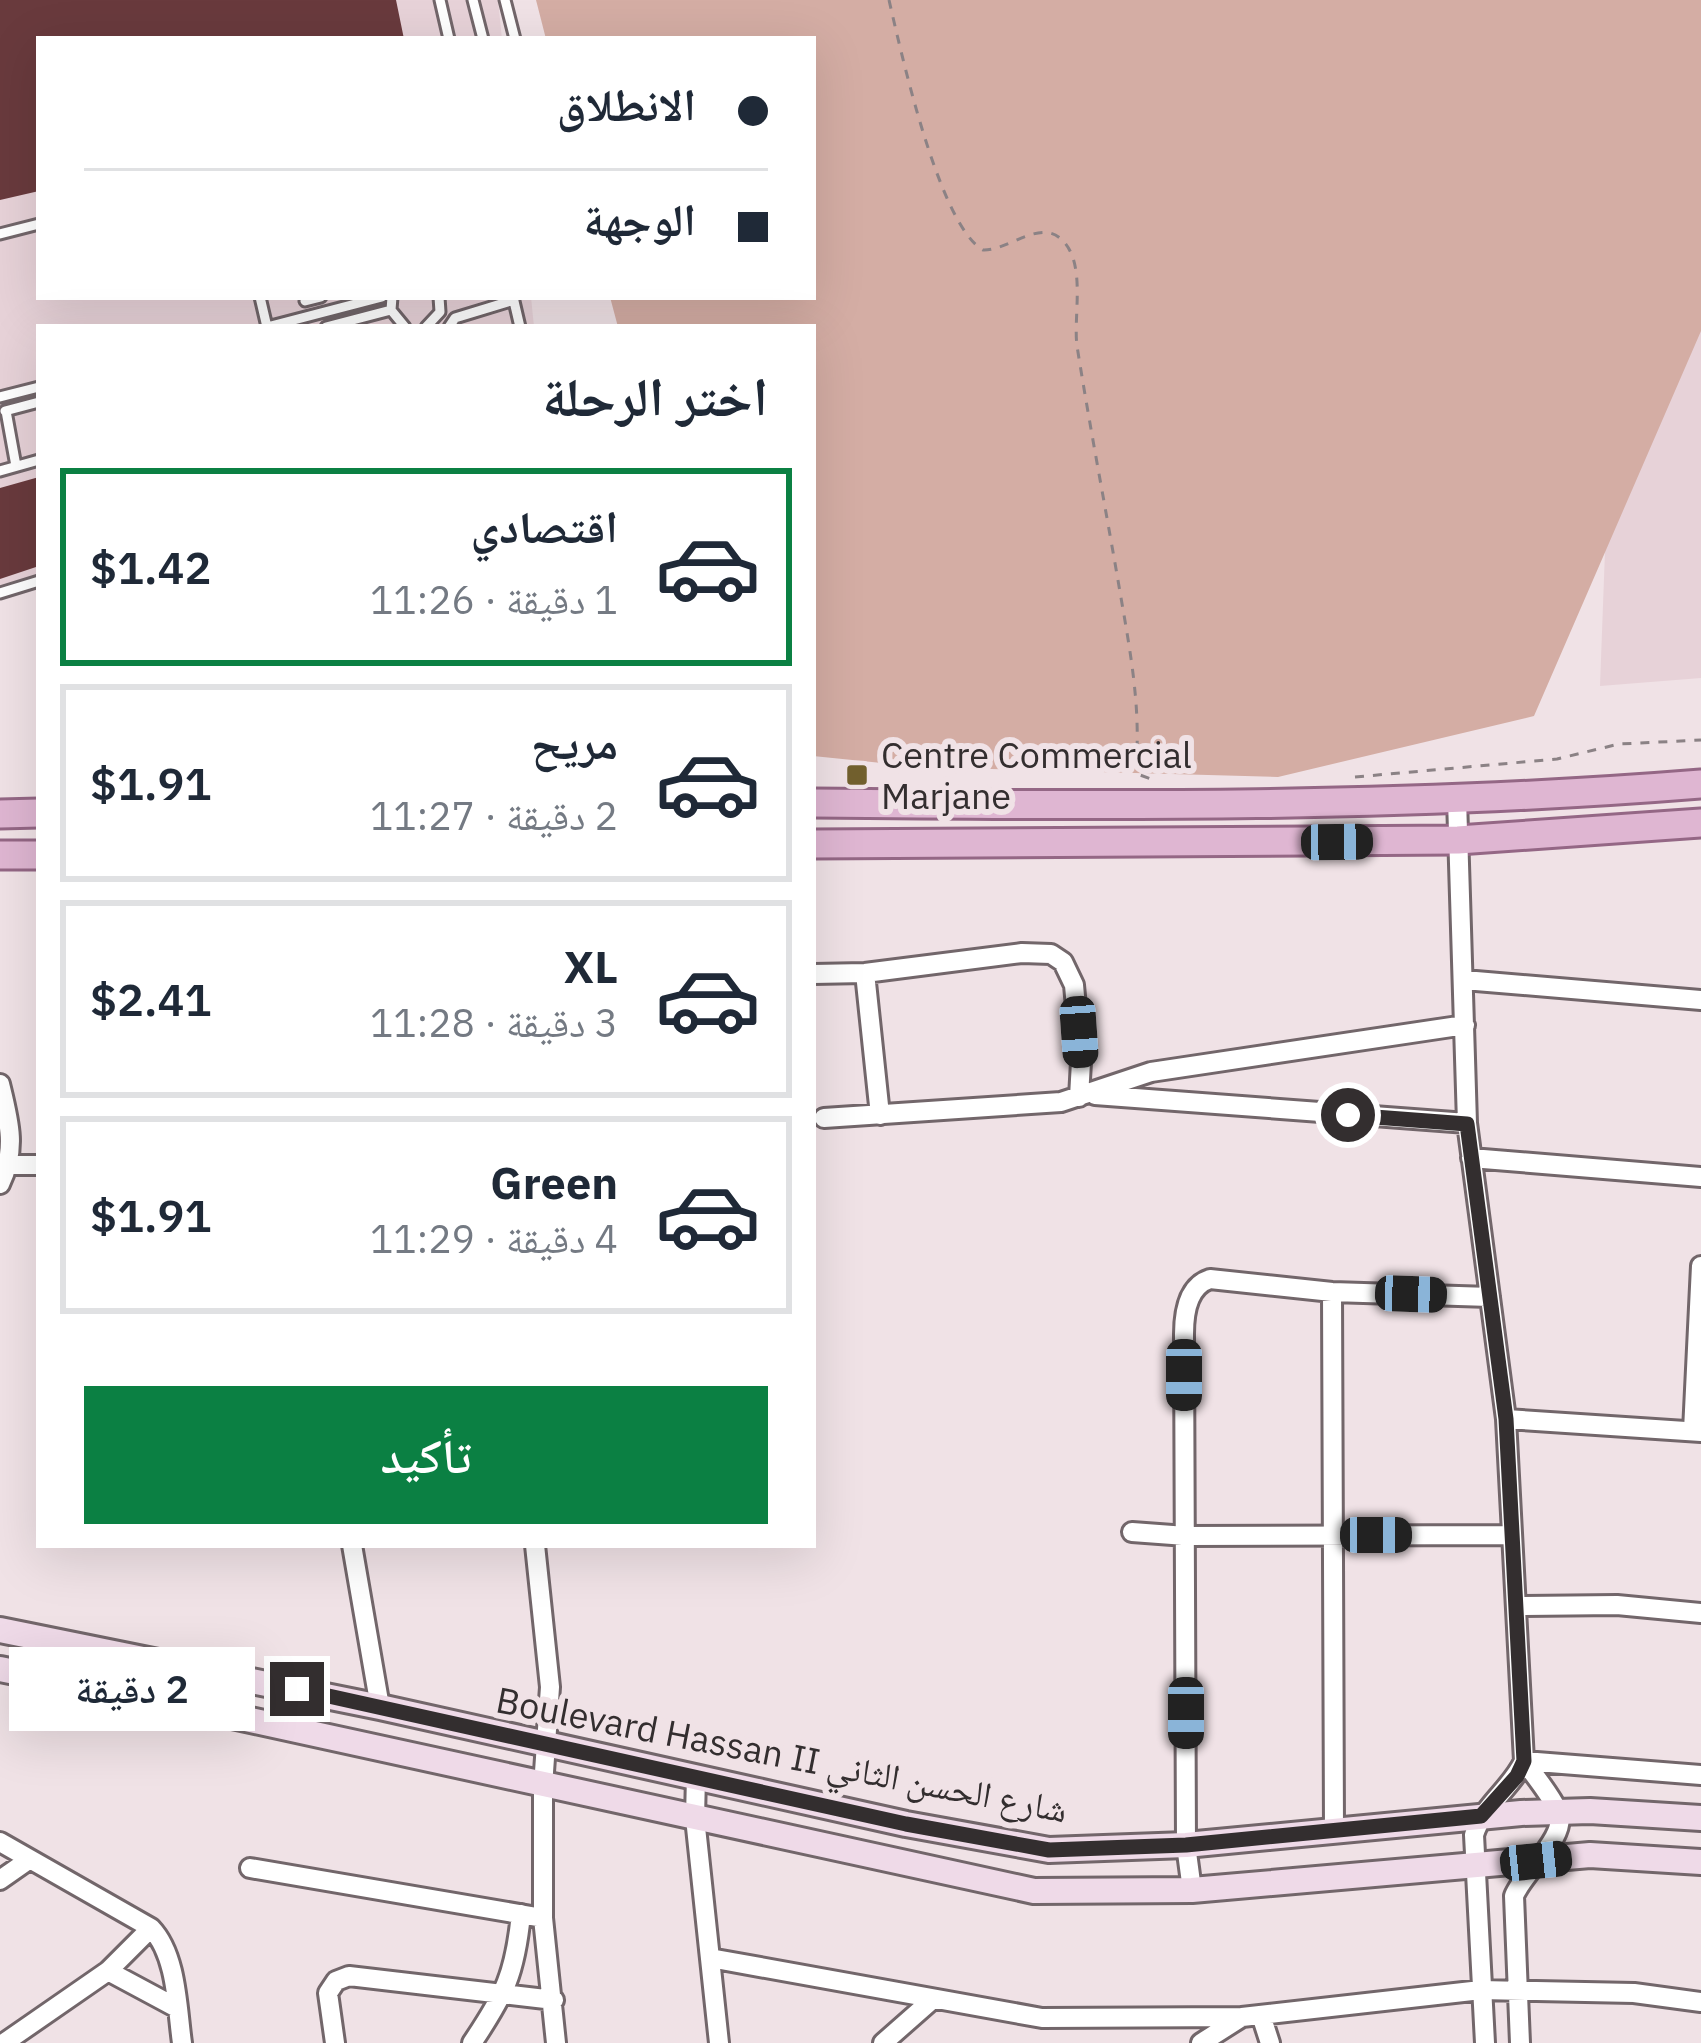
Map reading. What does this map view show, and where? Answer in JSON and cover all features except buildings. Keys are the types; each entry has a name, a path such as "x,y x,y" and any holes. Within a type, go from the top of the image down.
{"main road":[{"path":"816,803 1217,805 1457,799 1701,784"},
{"path":"0,814 36,813"},
{"path":"816,844 1458,840 1701,823"},
{"path":"0,855 36,855"},
{"name":"Boulevard Hassan II شارع الحسن الثاني","path":"0,1630 380,1707 1011,1845 1085,1851 1186,1845 1558,1811 1701,1818"},
{"name":"Boulevard Hassan II شارع الحسن الثاني","path":"0,1670 223,1714 999,1887 1079,1893 1192,1890 1590,1855 1701,1862"}],"street":[{"path":"1457,799 1467,1124 1506,1419 1524,1761 1517,1776 1481,1816 1474,1835 1485,2043"},
{"path":"816,974 1051,954 1063,962 1074,985 1085,1096"},
{"path":"865,973 880,1115"},
{"path":"1464,980 1701,1000"},
{"path":"824,1118 1022,1106 1085,1096 1151,1072 1465,1025"},
{"path":"0,1084 12,1137 0,1184"},
{"path":"1085,1096 1467,1124"},
{"path":"1471,1158 1701,1177"},
{"path":"5,1165 36,1165"},
{"path":"1506,1419 1697,1432 1701,1266"},
{"path":"1192,1890 1186,1845 1184,1321 1199,1283 1210,1279 1332,1292 1490,1297"},
{"path":"1332,1292 1334,1830"},
{"path":"1132,1532 1512,1535"},
{"path":"353,1548 380,1707"},
{"path":"535,1548 550,1687 543,1786 544,1918 556,2043"},
{"path":"1518,1606 1617,1606 1701,1613"},
{"path":"1524,1761 1701,1774"},
{"path":"1520,2043 1514,1896 1558,1834 1558,1811 1524,1761"},
{"path":"696,1776 695,1818 719,2043"},
{"path":"0,1842 152,1928 165,1948 182,2043"},
{"path":"0,1880 30,1859"},
{"path":"250,1868 544,1918"},
{"path":"472,2043 505,1993 521,1915"},
{"path":"4,2043 108,1970 152,1928"},
{"path":"710,1958 1042,2018 1252,2016 1516,1988 1634,1993 1701,2002"},
{"path":"108,1970 177,2008"},
{"path":"335,2043 327,2000 331,1985 340,1978 554,2000"},
{"path":"883,2043 933,2000"},
{"path":"1201,2043 1252,2016"},
{"path":"1252,2016 1270,2043"}],"lane":[{"path":"440,0 448,36"},
{"path":"473,0 482,36"},
{"path":"505,0 514,36"},
{"path":"0,234 36,225"},
{"path":"305,301 309,300"},
{"path":"278,324 370,300"},
{"path":"392,300 391,310 402,324"},
{"path":"451,324 455,318 510,300"},
{"path":"338,324 391,310"},
{"path":"0,397 36,388"},
{"path":"16,466 3,411 36,403"},
{"path":"0,471 36,461"},
{"path":"0,593 36,582"}],"path":[{"path":"889,0 904,69 959,226 983,250 1051,233 1062,239 1074,262 1077,342 1137,696 1136,766 1140,775 1161,781"},
{"path":"1348,778 1557,759 1619,744 1701,740"}],"shaded area":[{"path":"0,0 498,0 502,36 36,36 36,300 531,300 534,324 36,324 36,578 0,591"},
{"path":"536,0 1701,0 1701,331 1534,716 1278,777 921,767 816,756 816,324 617,324 611,300 816,300 816,36 545,36"},
{"path":"1701,311 1701,678 1600,686 1606,524"}],"place":[{"name":"Centre Commercial Marjane","path":"857,775"}],"route":[{"path":"297,1689 906,1824 1049,1850 1186,1845 1481,1816 1517,1776 1524,1761 1506,1419 1467,1124 1348,1115"}]}
